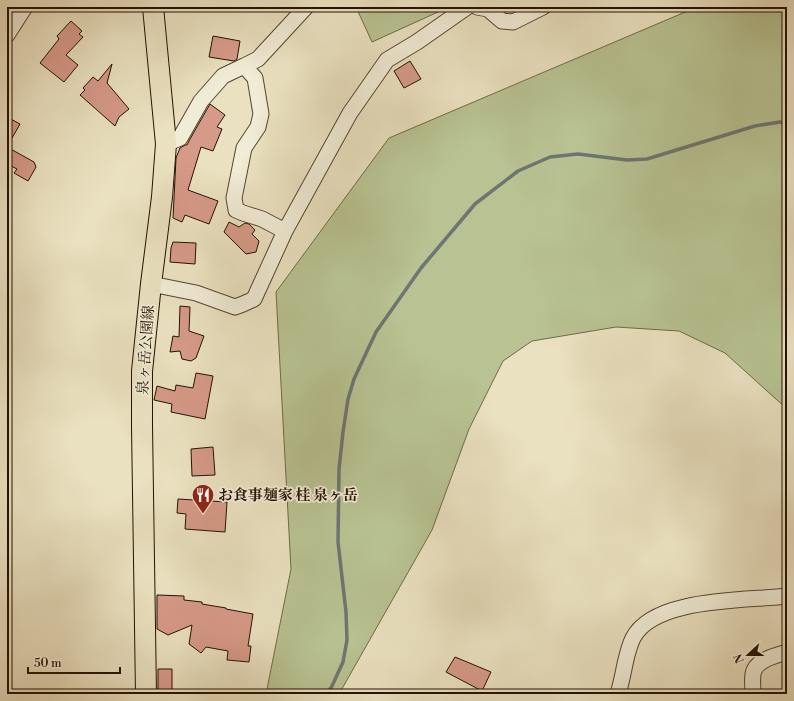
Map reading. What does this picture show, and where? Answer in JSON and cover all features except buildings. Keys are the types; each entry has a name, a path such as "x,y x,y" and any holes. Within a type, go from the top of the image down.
{"main road":[{"name":"泉ヶ岳公園線","path":"146,694 142,371 162,197 166,144 153,7"}],"street":[{"path":"7,35 11,21 25,7"},
{"path":"166,144 180,138 201,101 223,76 258,59 306,7"},
{"path":"151,284 196,293 235,307 254,299 285,231 350,113 387,60 417,42 467,7"},
{"path":"477,7 488,10 502,21 513,22 543,7"},
{"path":"244,66 255,78 261,114 258,127 244,148 234,198 236,210 262,219 285,231"},
{"path":"618,694 632,639 637,631 652,619 672,610 699,604 787,596"},
{"path":"753,694 753,672 755,668 763,661 787,652"}],"green space":[{"path":"356,7 449,7 372,42"},
{"path":"697,7 787,7 787,409 725,353 679,331 616,327 532,341 503,361 469,429 432,530 339,694 266,694 291,569 276,292 389,138"}],"waterway":[{"path":"327,694 343,662 347,640 346,612 338,542 339,469 348,399 354,379 376,332 421,268 475,204 518,171 550,157 578,154 627,160 647,159 755,126 780,122 787,123"}],"place":[{"name":"お食事麺家 桂 泉ヶ岳","path":"203,514"}]}
